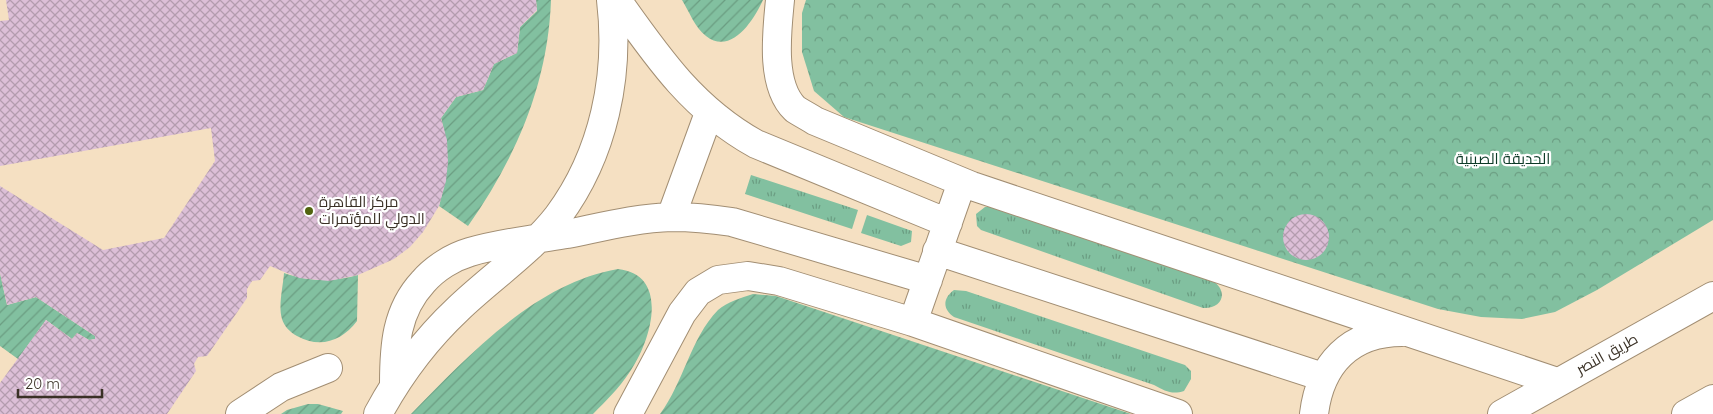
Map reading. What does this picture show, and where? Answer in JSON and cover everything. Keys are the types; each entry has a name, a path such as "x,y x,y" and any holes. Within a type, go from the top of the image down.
{"main road":[{"path":"378,414 394,384 424,344 458,309 534,240 557,216 578,182 595,146 607,108 613,68 614,29 610,0"},
{"path":"617,0 655,54 709,113 756,144 948,223"},
{"path":"780,0 776,35 782,89 795,108 815,121 962,182 1557,382"},
{"path":"671,217 709,113"},
{"path":"913,322 962,182"},
{"path":"394,384 394,349 398,324 408,302 423,281 453,259 470,252 637,220 671,217 701,218 732,222 928,280"},
{"path":"938,251 1323,377"},
{"path":"628,414 682,313 698,292 718,280 748,276 779,281 913,322 1178,414"},
{"name":"طريق النصر","path":"1502,414 1713,296"},
{"path":"1314,414 1316,395 1323,377 1335,360 1350,346 1368,337 1388,332 1408,332"},
{"path":"240,414 281,388 328,368"},
{"path":"1686,414 1713,399"}],"green space":[{"path":"536,0 551,0 549,31 544,61 536,90 515,147 501,174 468,226 439,206 447,162 446,140 441,118 456,97 483,90 494,64 517,53 520,27 537,11"},
{"path":"682,0 763,0 748,25 733,39 724,42 715,41 702,33"},
{"name":"الحديقة الصينية","path":"806,0 1713,0 1713,220 1597,290 1555,312 1522,319 1481,317 1438,309 844,117 814,91 802,52 802,13"},
{"path":"751,175 858,210 852,229 745,194"},
{"path":"985,207 992,207 1213,281 1221,290 1221,299 1215,306 1203,308 981,230 977,226 976,214"},
{"path":"867,215 912,231 911,242 901,246 861,233"},
{"path":"618,269 635,274 645,284 651,297 652,312 644,345 637,360 617,389 593,414 411,414 479,347 504,325 531,306 559,290 588,277"},
{"path":"0,273 7,305 36,297 95,336 95,339 89,340 77,333 72,339 46,320 18,359 0,346"},
{"path":"284,273 321,280 358,275 357,321 345,334 330,341 314,342 294,334 284,324 281,314"},
{"path":"954,290 966,291 1185,365 1191,371 1191,379 1184,391 1169,392 1154,385 954,317 947,311 945,304 948,296"},
{"path":"753,294 776,296 1131,414 660,414 668,402 708,321 718,310 734,300"},
{"path":"308,404 318,404 343,411 341,414 281,414 287,410"}],"building":[{"name":"مركز القاهرة الدولي للمؤتمرات","path":"6,0 536,0 537,10 520,27 517,53 494,64 483,90 456,97 441,118 447,140 448,162 446,181 439,206 423,232 410,247 394,259 358,275 329,281 299,278 270,266 260,280 252,281 247,289 247,298 207,356 198,357 194,364 196,371 167,414 0,414 0,383 46,320 72,339 77,333 89,340 95,339 95,336 36,297 7,305 0,273 0,186 103,250 164,238 215,161 211,128 0,166 0,21 9,20"},
{"path":"1306,214 1319,218 1325,224 1329,237 1325,250 1319,256 1306,260 1293,256 1287,250 1283,237 1287,224 1293,218"}],"place":[{"name":"مركز القاهرة الدولي للمؤتمرات","path":"309,211"}]}
